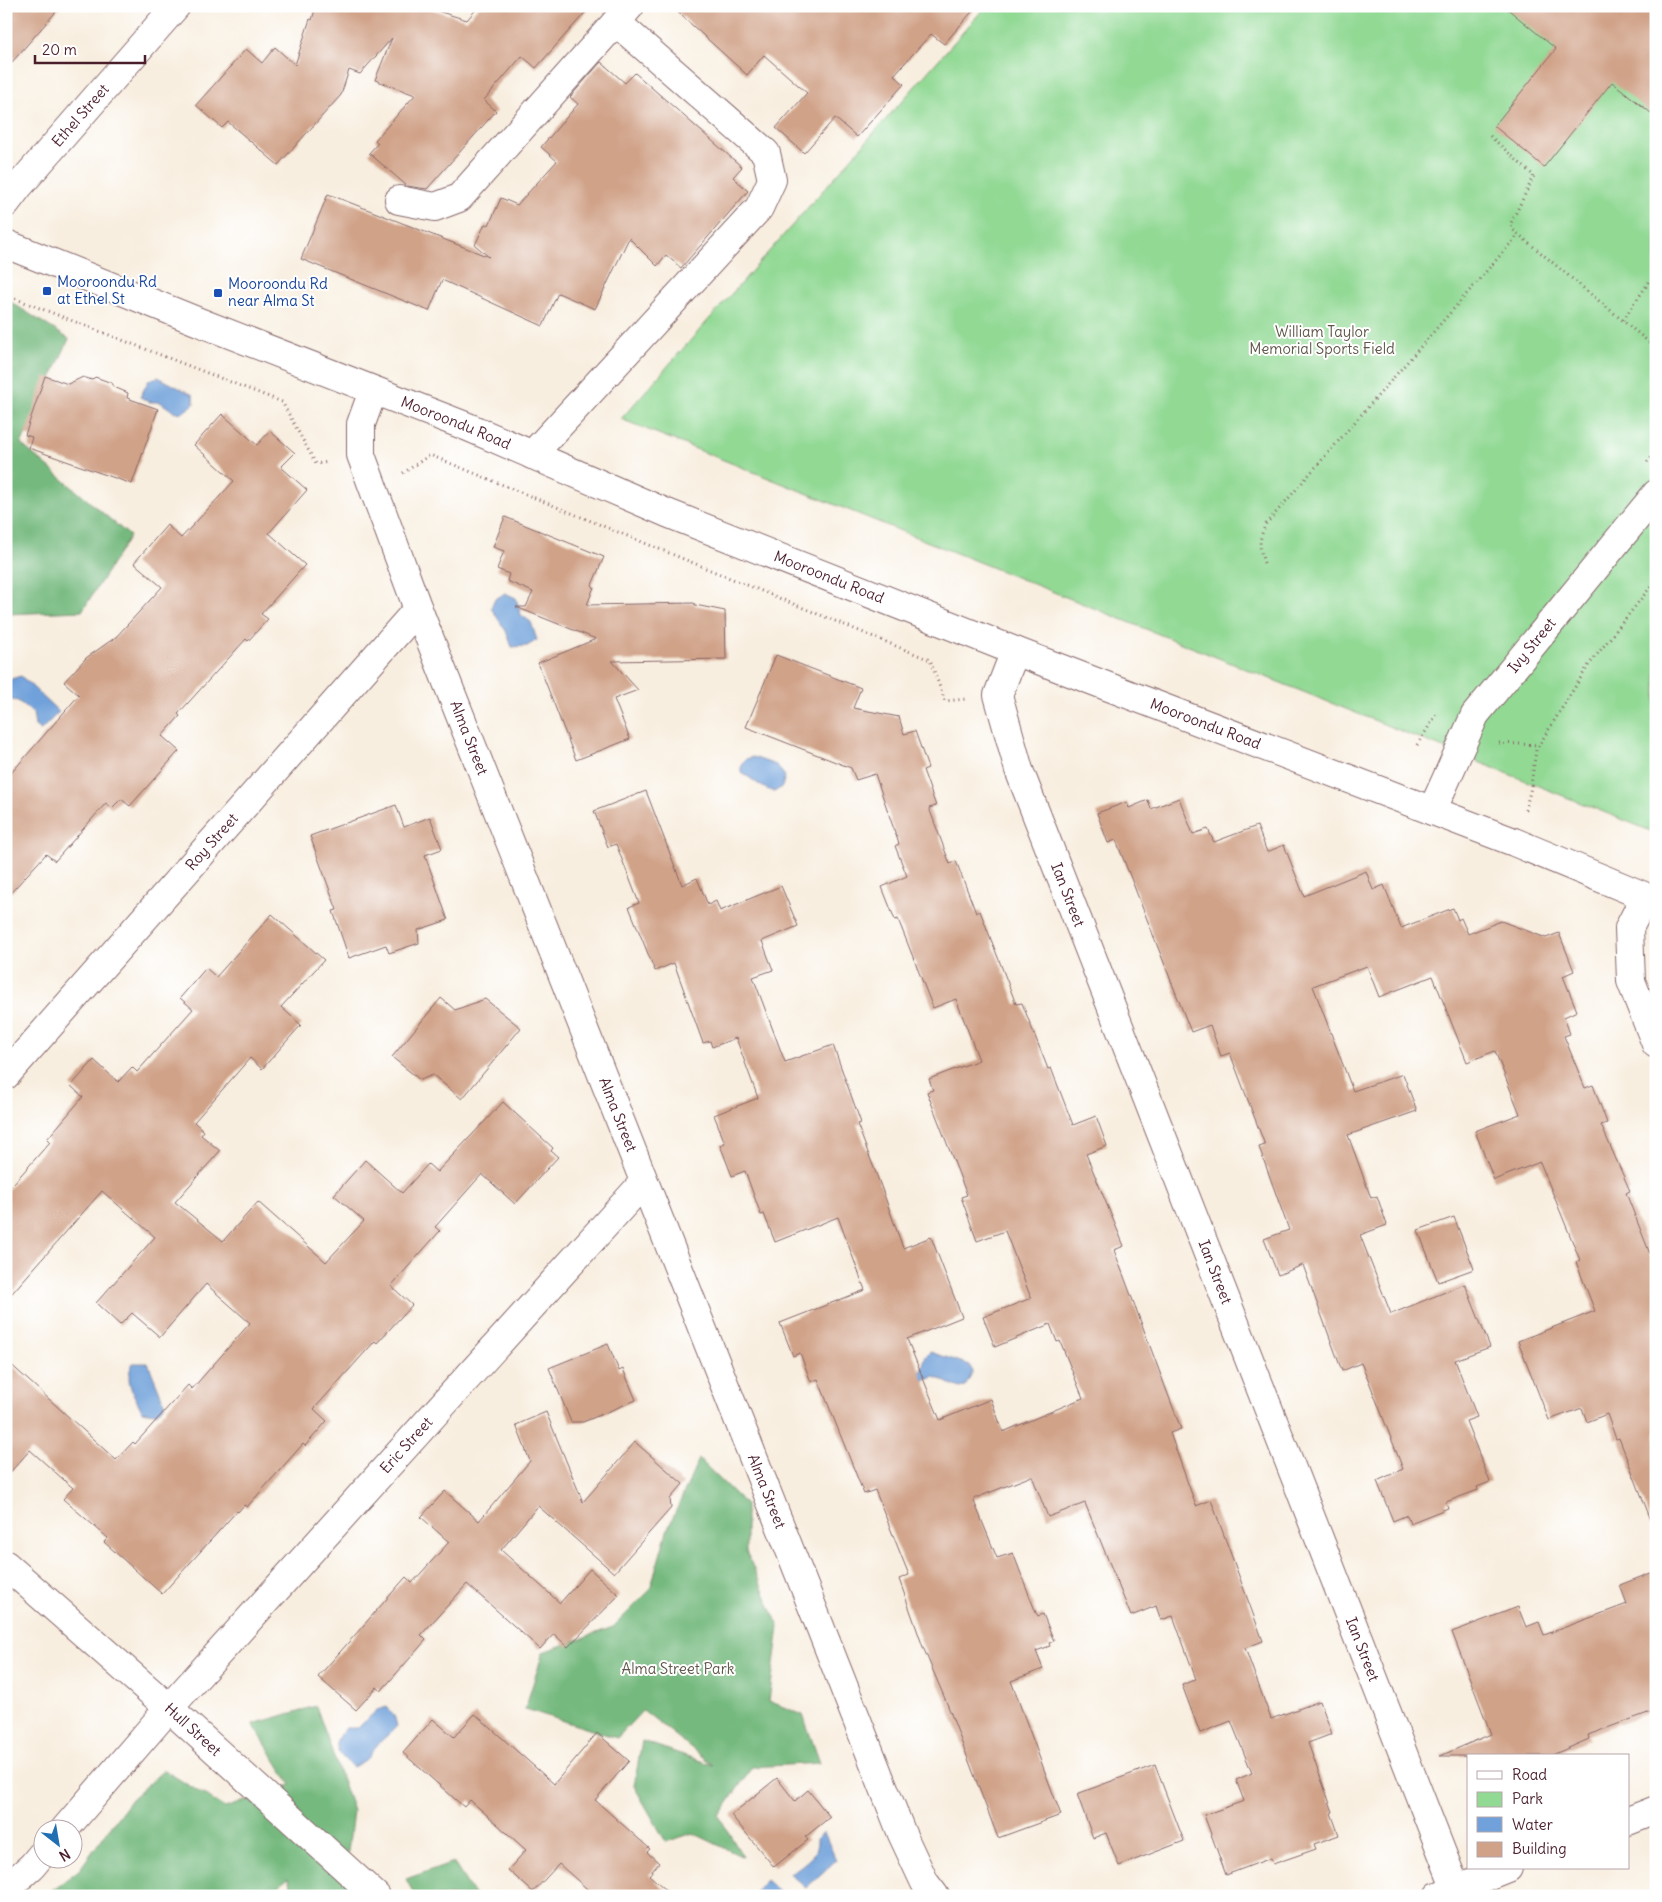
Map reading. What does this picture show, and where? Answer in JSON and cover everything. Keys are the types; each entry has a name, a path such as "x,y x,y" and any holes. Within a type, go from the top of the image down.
{"street":[{"name":"Ethel Street","path":"6,203 176,6"},
{"path":"399,200 435,207 458,198 623,14 766,153 772,180 759,208 532,455"},
{"name":"Mooroondu Road","path":"6,244 468,427 667,513 1015,651 1514,842 1650,899"},
{"name":"Alma Street","path":"374,391 361,424 360,455 418,609 902,1834 924,1883 935,1896"},
{"name":"Ivy Street","path":"1432,811 1475,715 1656,494"},
{"name":"Roy Street","path":"6,1075 418,609"},
{"path":"998,694 1015,651"},
{"name":"Ian Street","path":"998,694 1019,770 1447,1892"},
{"path":"1650,899 1629,928 1630,981 1656,1044"},
{"name":"Eric Street","path":"73,1820 169,1708 644,1182"},
{"name":"Hull Street","path":"6,1565 169,1708 376,1896"},
{"path":"1630,1820 1656,1810"},
{"path":"6,1888 32,1866"},
{"path":"1447,1892 1503,1870"}],"path":[{"path":"1490,136 1534,176 1511,222 1512,229 1656,348"},
{"path":"1264,563 1259,546 1260,537 1266,524 1518,235"},
{"path":"1623,320 1656,272"},
{"path":"6,295 282,402 316,464 360,455"},
{"path":"402,474 430,456 930,660 945,701 998,694"},
{"path":"1514,842 1529,797 1536,750 1588,666 1656,580"},
{"path":"1493,743 1539,746"}],"green space":[{"name":"William Taylor Memorial Sports Field","path":"986,6 1656,6 1656,833 621,419"},
{"path":"6,299 69,339 21,444 130,536 82,611 6,614"},
{"name":"Alma Street Park","path":"699,1459 746,1505 746,1551 779,1627 769,1701 803,1715 820,1763 752,1767 719,1816 743,1857 693,1833 666,1842 634,1786 642,1741 713,1765 643,1710 617,1738 525,1709 543,1652 613,1627 650,1590 667,1531"},
{"path":"316,1706 353,1811 347,1860 369,1896 294,1896 288,1878 268,1896 44,1896 79,1870 82,1870 82,1866 131,1799 164,1770 225,1808 291,1785 253,1724"},
{"path":"453,1862 475,1896 415,1896 406,1879"}],"water":[{"path":"158,377 193,395 194,404 182,413 173,411 160,402 150,402 140,397 149,380"},
{"path":"505,593 516,598 521,615 531,622 537,640 527,646 512,647 506,631 491,608 494,600"},
{"path":"21,676 59,712 41,730 35,726 33,713 18,701 6,699 6,684 11,679"},
{"path":"753,757 776,765 785,776 782,787 774,792 741,772 741,764 746,759"},
{"path":"930,1352 970,1365 973,1372 965,1387 960,1388 935,1377 925,1380 919,1378 926,1356"},
{"path":"133,1363 148,1363 165,1405 156,1413 142,1411 133,1393 129,1376"},
{"path":"387,1707 394,1715 397,1726 366,1759 353,1767 343,1758 338,1749 337,1744 341,1733 346,1728 358,1728 377,1710"},
{"path":"824,1832 836,1860 806,1888 790,1874 813,1855 817,1845 817,1838"},
{"path":"766,1880 784,1896 755,1896 754,1893"}],"building":[{"path":"6,6 61,6 6,69"},
{"path":"316,6 421,6 467,20 479,6 591,6 536,68 522,56 484,100 496,111 427,189 407,186 369,153 378,143 375,140 415,95 375,80 392,38 360,74 349,70 341,95 278,165 228,122 222,128 196,105 246,49 262,63 275,47 295,65"},
{"path":"671,6 977,6 944,44 931,34 894,75 904,84 857,137 835,118 804,153 776,128 807,93 764,55 747,75"},
{"path":"1504,6 1656,6 1656,117 1612,82 1544,167 1494,126 1556,49"},
{"path":"601,62 625,83 635,73 742,167 733,177 748,191 681,268 666,255 657,266 629,238 595,309 558,293 543,326 442,280 429,311 301,259 328,194 489,257 475,245 485,224 489,225 501,198 517,205 557,161 541,147 578,104 570,97"},
{"path":"45,376 68,384 83,377 92,380 95,377 112,383 114,387 128,393 127,398 158,409 132,484 29,448 32,437 25,435"},
{"path":"222,414 257,445 270,431 295,453 281,467 307,490 269,533 305,565 261,614 268,619 248,641 246,639 178,714 180,716 162,736 179,751 130,806 121,799 112,808 106,803 55,861 46,854 6,898 6,779 79,695 64,682 86,658 116,637 162,587 134,563 167,525 181,538 234,481 194,445"},
{"path":"505,517 604,557 592,585 594,587 587,605 694,603 695,605 725,611 726,659 612,661 638,690 614,699 630,739 576,760 538,663 596,639 516,607 526,607 533,592 507,581 509,574 497,569 504,551 493,547"},
{"path":"776,655 861,688 853,708 899,717 904,734 915,731 928,768 923,770 936,806 929,808 950,864 956,861 976,913 980,911 1016,1004 1022,1003 1048,1069 1051,1068 1073,1125 1096,1116 1107,1146 1086,1154 1124,1246 1114,1250 1181,1429 1170,1433 1196,1506 1211,1500 1263,1641 1245,1648 1271,1719 1320,1701 1332,1734 1308,1743 1333,1812 1331,1813 1339,1835 1314,1844 1316,1849 1273,1864 1271,1858 1226,1875 1204,1815 1244,1801 1236,1780 1252,1773 1231,1721 1200,1733 1182,1685 1196,1679 1173,1616 1161,1620 1156,1606 1131,1616 1085,1503 1048,1517 1032,1476 973,1499 997,1558 1013,1553 1036,1613 1038,1616 1043,1614 1054,1641 1049,1643 1050,1646 1036,1651 1043,1669 1011,1681 1061,1815 998,1838 948,1706 923,1647 899,1579 909,1575 875,1490 864,1494 818,1379 811,1382 800,1353 793,1356 780,1323 865,1290 838,1217 775,1242 764,1214 761,1215 745,1171 732,1176 720,1145 725,1143 714,1115 758,1098 736,1038 712,1047 710,1041 703,1043 674,963 655,971 629,907 639,903 616,844 608,847 594,811 646,791 682,885 697,878 708,905 716,901 720,911 781,886 798,926 762,941 773,970 753,977 785,1062 833,1045 861,1123 857,1124 903,1248 931,1237 962,1317 907,1339 940,1420 991,1399 1003,1432 1083,1398 1060,1341 1057,1342 1050,1324 995,1347 983,1317 1031,1298 1005,1231 977,1241 961,1197 967,1195 927,1092 933,1090 929,1079 979,1060 956,999 933,1008 898,919 895,920 882,887 907,876 895,846 899,844 875,774 856,780 851,768 746,727"},
{"path":"1179,798 1193,834 1208,829 1214,842 1257,826 1267,852 1284,845 1304,896 1366,871 1373,890 1384,885 1401,928 1453,908 1458,920 1461,918 1468,934 1501,921 1546,938 1559,933 1574,971 1563,976 1577,1011 1564,1017 1570,1034 1564,1036 1585,1088 1593,1085 1607,1123 1601,1125 1630,1191 1626,1193 1656,1269 1656,1527 1654,1528 1619,1438 1616,1439 1607,1414 1587,1422 1582,1408 1549,1420 1518,1341 1595,1311 1576,1262 1580,1260 1540,1162 1494,1180 1475,1131 1520,1114 1495,1051 1467,1062 1433,976 1379,997 1367,966 1313,986 1353,1091 1403,1074 1417,1111 1348,1135 1371,1198 1377,1196 1387,1225 1360,1235 1391,1314 1465,1284 1490,1347 1455,1360 1477,1417 1466,1421 1490,1482 1477,1487 1478,1490 1446,1502 1448,1508 1410,1523 1407,1515 1393,1521 1377,1481 1403,1469 1368,1379 1361,1363 1342,1371 1303,1265 1278,1275 1264,1239 1289,1230 1259,1147 1265,1145 1230,1053 1221,1056 1210,1025 1191,1032 1116,840 1108,843 1097,813 1127,802 1129,808 1148,800 1151,809"},
{"path":"396,805 404,827 430,817 442,849 425,855 448,920 418,930 419,943 389,953 386,945 349,958 333,911 337,910 310,836"},
{"path":"272,914 324,960 281,1007 301,1025 262,1069 250,1058 194,1122 204,1131 201,1135 220,1151 175,1202 223,1241 258,1202 326,1262 364,1221 334,1195 365,1160 402,1193 428,1164 437,1172 503,1102 553,1148 551,1151 558,1157 515,1204 482,1174 435,1227 440,1231 391,1286 412,1305 377,1343 375,1341 314,1409 327,1421 305,1446 303,1444 247,1507 244,1505 237,1511 162,1594 104,1542 108,1538 63,1499 73,1488 30,1450 6,1477 6,1360 116,1460 133,1442 135,1444 188,1385 192,1389 250,1323 206,1284 160,1337 132,1313 120,1325 96,1303 155,1237 102,1191 6,1300 6,1192 50,1142 47,1139 83,1097 71,1086 94,1060 118,1082 132,1067 137,1072 193,1009 180,998 206,968 216,977"},
{"path":"441,998 455,1010 485,999 521,1028 462,1099 433,1075 420,1080 392,1057"},
{"path":"1454,1217 1474,1269 1438,1282 1418,1230"},
{"path":"608,1344 619,1371 623,1369 636,1400 583,1422 571,1422 549,1368"},
{"path":"546,1412 583,1502 635,1442 683,1484 670,1499 671,1508 614,1573 538,1506 501,1550 560,1603 590,1569 619,1595 568,1647 554,1634 540,1649 467,1584 421,1635 426,1640 381,1691 377,1687 356,1710 318,1677 406,1577 412,1583 449,1542 421,1517 445,1491 479,1521 530,1461 516,1425"},
{"path":"1656,1571 1656,1710 1588,1735 1589,1739 1555,1754 1467,1754 1467,1756 1440,1756 1491,1734 1452,1632 1518,1607 1526,1627 1539,1622 1544,1635 1627,1604 1620,1585"},
{"path":"475,1714 554,1784 597,1733 629,1761 595,1800 650,1849 647,1852 659,1863 649,1875 673,1896 595,1896 559,1864 533,1892 508,1870 526,1850 470,1800 464,1807 403,1753 433,1719 454,1737"},
{"path":"1155,1765 1184,1841 1119,1866 1106,1833 1093,1838 1077,1794"},
{"path":"777,1778 795,1801 808,1790 830,1817 805,1837 808,1840 774,1867 731,1815"}],"place":[{"name":"Mooroondu Rd at Ethel St","path":"47,291"},
{"name":"Mooroondu Rd near Alma St","path":"218,293"}]}
